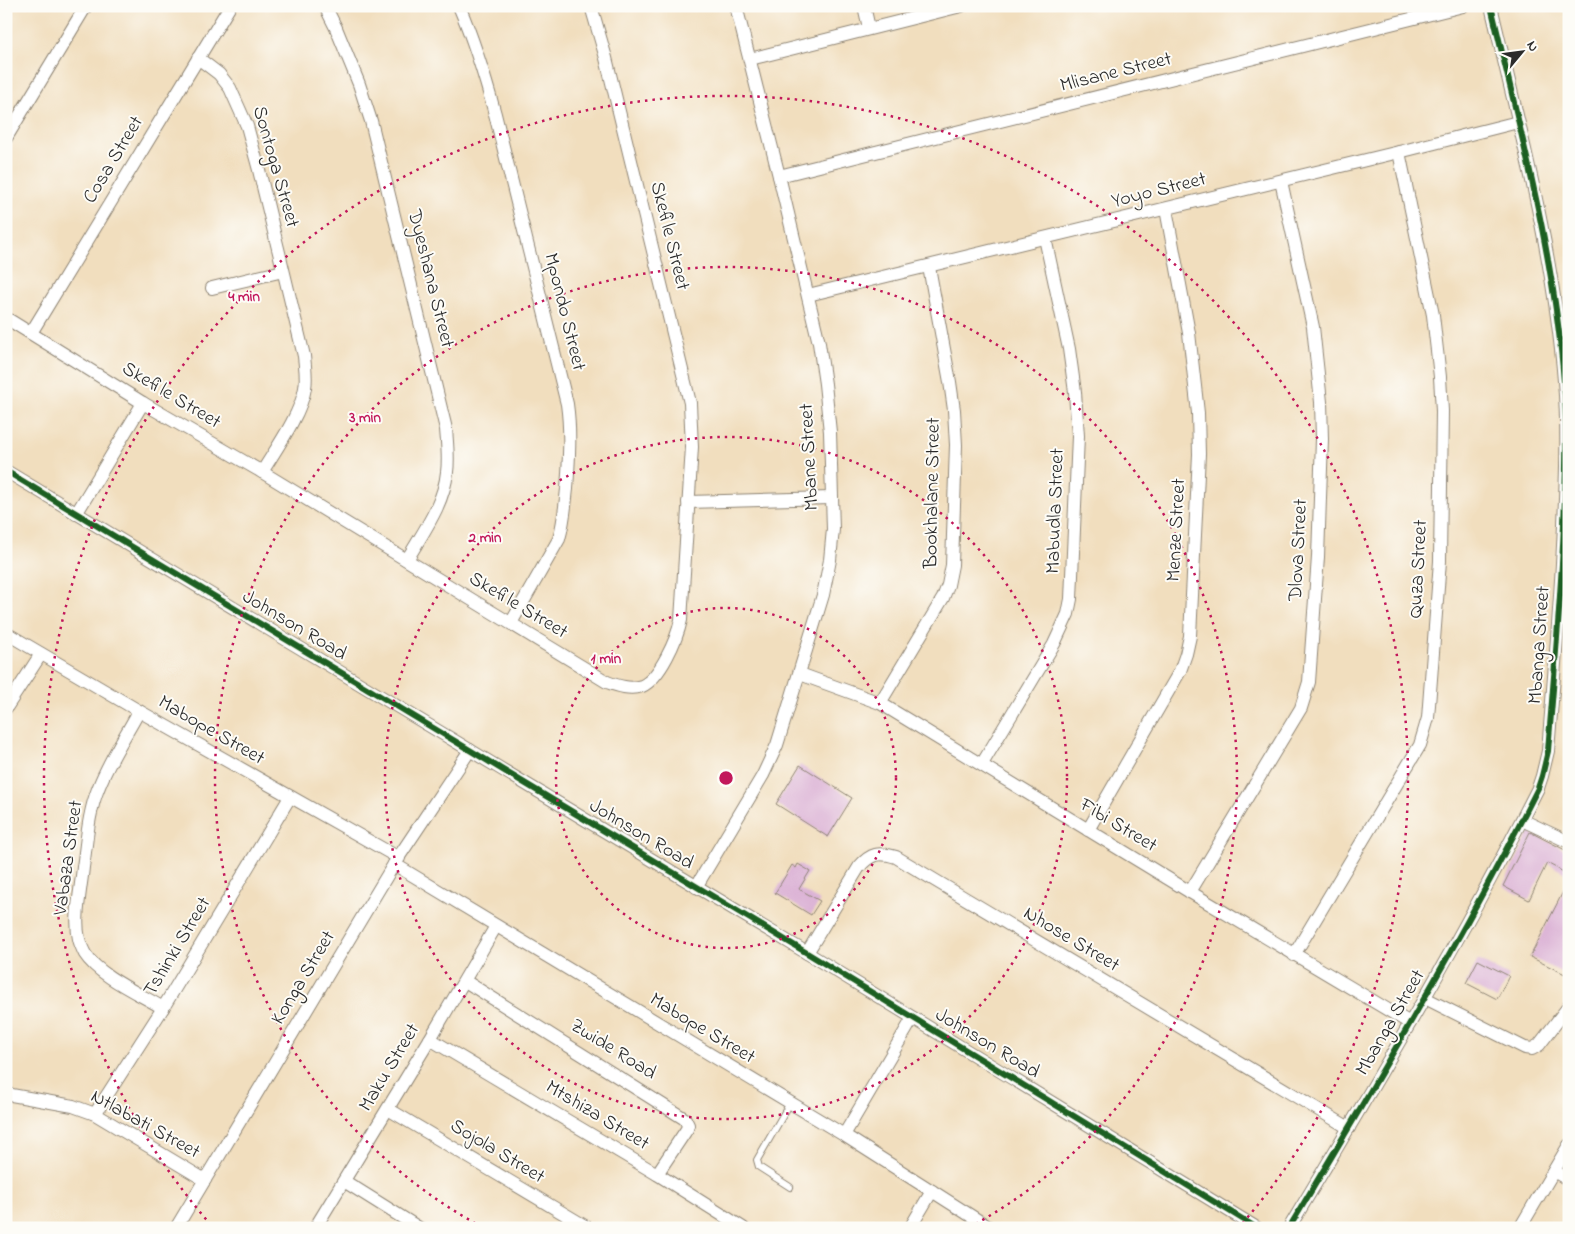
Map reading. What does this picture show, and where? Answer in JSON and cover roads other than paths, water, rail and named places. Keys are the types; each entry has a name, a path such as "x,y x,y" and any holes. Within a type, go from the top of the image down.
{"street":[{"path":"6,138 86,6"},
{"name":"Cosa Street","path":"31,333 230,6"},
{"name":"Dyeshana Street","path":"325,6 356,76 371,122 446,429 447,473 443,492 436,510 407,560"},
{"name":"Mpondo Street","path":"459,6 483,70 495,114 567,404 570,426 570,456 561,532 552,553 511,623"},
{"name":"Skefile Street","path":"6,318 143,403 262,472 607,682 631,688 650,681 672,646 681,620 692,448 690,403 608,68 590,6"},
{"name":"Mbane Street","path":"696,887 764,774 777,745 823,595 830,560 833,528 830,432 819,343 736,6"},
{"path":"864,6 869,28"},
{"path":"750,59 961,6"},
{"name":"Mlisane Street","path":"779,176 1463,6"},
{"name":"Mbanga Street","path":"1289,1228 1410,1023 1522,820 1542,776 1548,751 1566,559 1567,431 1564,380 1555,300 1546,245 1491,6"},
{"name":"Sontoga Street","path":"198,58 218,74 230,88 244,118 259,170 304,356 306,374 301,404 262,472"},
{"name":"Yoyo Street","path":"808,295 1518,122"},
{"name":"Quza Street","path":"1294,955 1415,753 1428,718 1440,561 1442,442 1440,377 1433,315 1399,152"},
{"name":"Dlova Street","path":"1190,892 1301,708 1309,682 1318,557 1322,439 1320,402 1313,327 1281,181"},
{"name":"Menze Street","path":"1088,830 1180,671 1190,636 1198,482 1198,413 1189,333 1166,209"},
{"name":"Mabudla Street","path":"982,764 1054,644 1068,614 1071,599 1078,436 1075,392 1069,349 1045,238"},
{"name":"Bookhalane Street","path":"880,703 943,598 952,565 956,445 954,410 929,267"},
{"path":"212,288 283,271"},
{"path":"76,514 143,403"},
{"name":"Johnson Road","path":"6,471 807,953 1257,1228"},
{"path":"688,502 831,498"},
{"name":"Mabope Street","path":"6,633 396,861 496,926 844,1136 990,1228"},
{"path":"6,708 41,654"},
{"path":"1555,662 1569,662"},
{"name":"Fibi Street","path":"800,674 880,703 1294,955 1410,1023"},
{"name":"Vabaza Street","path":"139,711 98,787 91,808 80,891 79,939 84,952 103,972 163,1008"},
{"name":"Konga Street","path":"176,1228 396,861 470,750"},
{"name":"Tshinki Street","path":"95,1114 163,1008 290,798"},
{"path":"1522,820 1569,842"},
{"name":"Nhose Street","path":"807,953 859,866 866,859 874,855 885,854 896,857 1349,1128"},
{"name":"Maku Street","path":"315,1228 465,981 496,926"},
{"name":"Zwide Road","path":"465,981 685,1119 688,1125 687,1129 658,1174"},
{"path":"1424,998 1525,1048 1532,1049 1539,1046 1569,1006"},
{"path":"844,1136 913,1018"},
{"name":"Mtshiza Street","path":"430,1039 658,1174 743,1228"},
{"name":"Ntlabati Street","path":"6,1094 73,1106 95,1114 205,1180"},
{"name":"Sojola Street","path":"388,1109 588,1228"},
{"path":"1520,1228 1569,1145"},
{"path":"1554,1171 1569,1180"},
{"path":"344,1181 419,1228"},
{"path":"910,1228 932,1192"}],"lane":[{"path":"790,1103 757,1160 759,1168 790,1187"}]}
